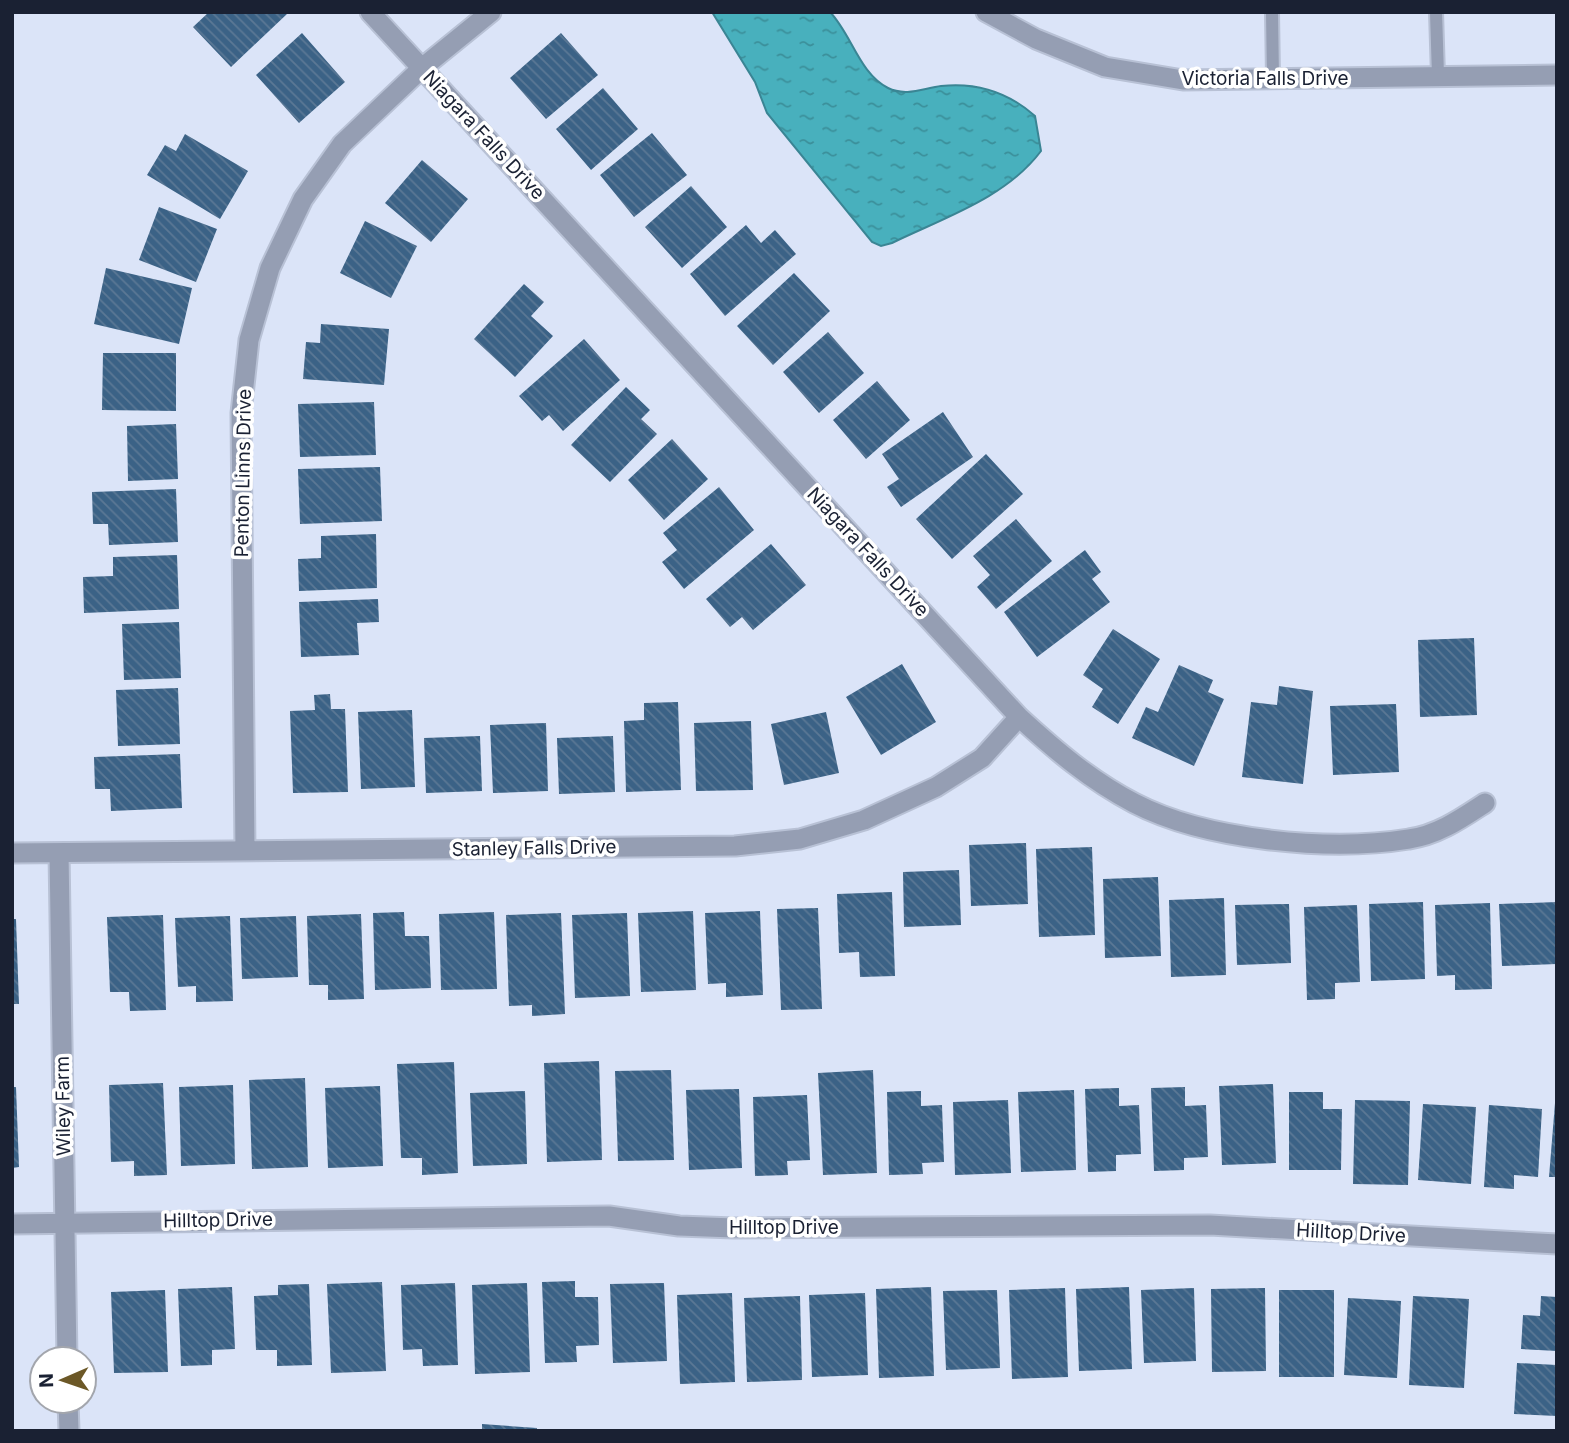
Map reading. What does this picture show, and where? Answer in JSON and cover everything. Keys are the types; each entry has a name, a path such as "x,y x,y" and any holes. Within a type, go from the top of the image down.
{"street":[{"name":"Niagara Falls Drive","path":"370,12 1019,717 1070,763 1135,803 1211,832 1336,844 1411,839 1453,825 1485,803"},
{"path":"422,68 491,12"},
{"name":"Victoria Falls Drive","path":"986,12 1036,39 1105,67 1183,80 1557,75"},
{"name":"Penton Linns Drive","path":"245,851 240,413 249,340 270,268 303,199 342,144 422,68"},
{"name":"Stanley Falls Drive","path":"12,853 735,846 800,839 864,820 936,787 982,758 1019,717"},
{"name":"Wiley Farm","path":"59,853 68,1345"},
{"name":"Hilltop Drive","path":"12,1224 609,1216 679,1226 734,1228 1210,1224 1557,1244"}],"lane":[{"path":"1272,12 1273,78"},
{"path":"1436,12 1438,76"}],"water":[{"path":"712,12 830,12 870,73 888,88 908,92 955,85 1004,95 1035,116 1041,151 1010,182 992,194 881,246 872,242 767,113 755,82"}],"building":[{"path":"209,12 287,14 231,67 193,27"},
{"path":"302,33 345,82 299,123 256,75"},
{"path":"561,33 598,75 546,119 510,78"},
{"path":"603,88 638,129 591,170 556,129"},
{"path":"652,133 687,175 634,217 600,175"},
{"path":"185,134 248,171 220,219 147,175 165,145 176,151"},
{"path":"422,160 468,199 431,242 385,203"},
{"path":"691,186 727,227 682,268 645,227"},
{"path":"159,207 217,229 196,282 139,260"},
{"path":"365,221 417,246 391,298 340,273"},
{"path":"746,225 761,243 775,230 796,254 725,316 690,274"},
{"path":"106,268 192,288 179,344 94,324"},
{"path":"794,273 830,311 773,365 737,326"},
{"path":"524,284 544,302 531,316 553,336 515,377 474,339"},
{"path":"321,324 389,329 384,385 303,379 306,342 320,343"},
{"path":"828,332 864,373 819,413 783,372"},
{"path":"584,339 620,380 563,431 549,415 542,421 519,396"},
{"path":"103,353 176,353 176,411 102,410"},
{"path":"877,381 910,420 866,459 833,420"},
{"path":"626,387 650,410 641,419 657,434 610,482 571,445"},
{"path":"374,402 376,455 300,457 298,404"},
{"path":"943,412 973,457 901,507 887,487 899,479 882,454"},
{"path":"176,424 178,479 128,481 127,426"},
{"path":"672,439 708,479 664,520 628,480"},
{"path":"986,454 1023,494 952,559 916,519"},
{"path":"380,467 382,521 300,524 298,469"},
{"path":"719,487 754,530 684,589 662,562 677,550 663,533"},
{"path":"176,489 178,542 109,545 108,524 93,524 92,492"},
{"path":"1016,519 1052,561 996,609 977,587 990,575 973,556"},
{"path":"376,534 377,588 299,591 298,559 321,558 321,536"},
{"path":"771,544 806,585 753,630 742,617 730,627 706,599"},
{"path":"1085,550 1101,572 1092,579 1110,602 1037,657 1004,612"},
{"path":"177,555 179,609 84,613 83,577 113,576 113,557"},
{"path":"378,599 379,622 357,623 359,655 301,657 299,602"},
{"path":"179,622 181,678 124,680 122,624"},
{"path":"1113,629 1160,659 1118,724 1092,707 1103,689 1083,675"},
{"path":"1474,638 1477,715 1420,717 1418,640"},
{"path":"902,664 936,722 881,755 846,697"},
{"path":"1179,665 1213,680 1208,692 1224,699 1194,766 1132,738 1146,707 1158,712"},
{"path":"1279,686 1313,691 1303,784 1242,777 1251,702 1277,705"},
{"path":"178,688 180,744 118,746 116,690"},
{"path":"330,694 331,709 345,709 348,792 293,793 290,711 315,710 314,695"},
{"path":"678,702 681,790 626,792 624,721 644,720 644,703"},
{"path":"1396,704 1399,772 1333,775 1330,706"},
{"path":"412,710 415,787 361,789 358,712"},
{"path":"826,712 839,773 784,785 771,724"},
{"path":"751,721 753,790 696,791 694,723"},
{"path":"546,723 548,791 493,793 490,725"},
{"path":"480,736 482,791 426,793 424,738"},
{"path":"613,736 615,792 559,794 557,738"},
{"path":"180,754 182,808 111,811 110,789 95,789 94,757"},
{"path":"1026,843 1028,904 971,906 969,845"},
{"path":"1092,847 1095,935 1039,937 1036,849"},
{"path":"959,870 961,925 904,927 903,872"},
{"path":"1158,877 1161,956 1105,958 1103,879"},
{"path":"892,892 895,976 860,977 859,952 839,953 837,894"},
{"path":"1224,898 1226,975 1171,977 1169,900"},
{"path":"1423,902 1425,979 1371,981 1369,904"},
{"path":"1557,902 1557,964 1502,966 1499,904"},
{"path":"1490,903 1492,989 1455,990 1455,975 1437,976 1435,905"},
{"path":"1289,904 1291,963 1237,965 1235,905"},
{"path":"1357,905 1360,982 1335,983 1335,999 1307,1000 1304,907"},
{"path":"818,908 822,1009 781,1010 777,909"},
{"path":"693,911 696,990 641,992 638,913"},
{"path":"760,911 763,995 726,997 726,983 708,984 705,913"},
{"path":"404,912 405,936 429,936 431,988 375,990 373,913"},
{"path":"494,912 497,989 441,990 439,914"},
{"path":"561,913 565,1014 532,1016 532,1005 509,1006 506,915"},
{"path":"627,913 630,996 575,998 572,915"},
{"path":"361,914 364,999 328,1000 328,985 309,985 307,916"},
{"path":"163,915 166,1010 130,1011 129,992 110,992 107,917"},
{"path":"230,916 233,1001 196,1002 196,986 178,987 175,918"},
{"path":"296,916 298,977 242,979 240,918"},
{"path":"12,919 16,919 19,1004 12,1004"},
{"path":"599,1061 602,1160 547,1162 544,1063"},
{"path":"454,1062 458,1173 422,1175 422,1158 401,1158 397,1064"},
{"path":"671,1070 674,1160 618,1161 615,1071"},
{"path":"873,1070 877,1173 823,1175 818,1073"},
{"path":"305,1078 308,1167 252,1169 249,1080"},
{"path":"163,1083 167,1175 134,1176 134,1161 111,1162 109,1085"},
{"path":"1273,1084 1276,1163 1222,1165 1219,1086"},
{"path":"233,1085 235,1164 181,1166 179,1087"},
{"path":"380,1086 383,1166 328,1168 325,1088"},
{"path":"12,1087 16,1087 19,1167 12,1168"},
{"path":"1185,1087 1185,1106 1206,1105 1208,1157 1184,1158 1184,1170 1154,1171 1151,1088"},
{"path":"1119,1088 1119,1106 1139,1105 1141,1154 1116,1155 1116,1171 1088,1172 1085,1089"},
{"path":"739,1089 742,1168 689,1170 686,1090"},
{"path":"1074,1090 1076,1170 1021,1172 1018,1092"},
{"path":"525,1091 527,1164 473,1166 470,1093"},
{"path":"921,1091 921,1106 942,1105 944,1162 922,1163 923,1174 889,1175 887,1092"},
{"path":"1289,1092 1323,1092 1323,1109 1342,1109 1341,1170 1289,1170"},
{"path":"807,1095 810,1160 787,1161 788,1175 755,1176 753,1097"},
{"path":"1008,1100 1011,1173 955,1175 953,1102"},
{"path":"1355,1100 1410,1101 1408,1185 1353,1184"},
{"path":"1555,1103 1557,1177 1549,1177"},
{"path":"1423,1104 1476,1107 1471,1184 1418,1180"},
{"path":"1489,1105 1542,1109 1538,1177 1514,1175 1514,1189 1484,1187"},
{"path":"575,1281 575,1297 598,1297 599,1345 576,1346 577,1362 545,1363 542,1282"},
{"path":"382,1282 386,1371 331,1373 327,1284"},
{"path":"455,1283 458,1365 423,1366 422,1349 403,1350 401,1285"},
{"path":"527,1283 530,1372 475,1374 472,1285"},
{"path":"664,1283 667,1361 613,1363 610,1284"},
{"path":"309,1284 312,1365 277,1366 277,1350 256,1350 254,1296 278,1295 278,1285"},
{"path":"232,1287 235,1349 212,1350 212,1365 181,1366 178,1289"},
{"path":"931,1287 934,1376 879,1378 876,1289"},
{"path":"1129,1287 1132,1369 1079,1371 1076,1289"},
{"path":"1065,1288 1068,1377 1012,1379 1009,1290"},
{"path":"1194,1288 1196,1361 1144,1363 1141,1290"},
{"path":"1265,1288 1266,1371 1212,1372 1211,1289"},
{"path":"165,1290 168,1372 114,1373 111,1292"},
{"path":"997,1290 1000,1368 946,1370 943,1291"},
{"path":"1279,1290 1334,1290 1334,1377 1279,1377"},
{"path":"732,1293 735,1382 680,1384 677,1295"},
{"path":"865,1293 868,1375 812,1377 809,1295"},
{"path":"800,1296 802,1380 747,1382 744,1298"},
{"path":"1413,1296 1469,1299 1464,1388 1409,1385"},
{"path":"1541,1296 1557,1297 1557,1351 1521,1349 1523,1315 1540,1316"},
{"path":"1348,1298 1401,1301 1397,1378 1344,1375"},
{"path":"1517,1363 1557,1365 1557,1416 1514,1414"},
{"path":"482,1424 537,1428 537,1431 482,1431"}]}
